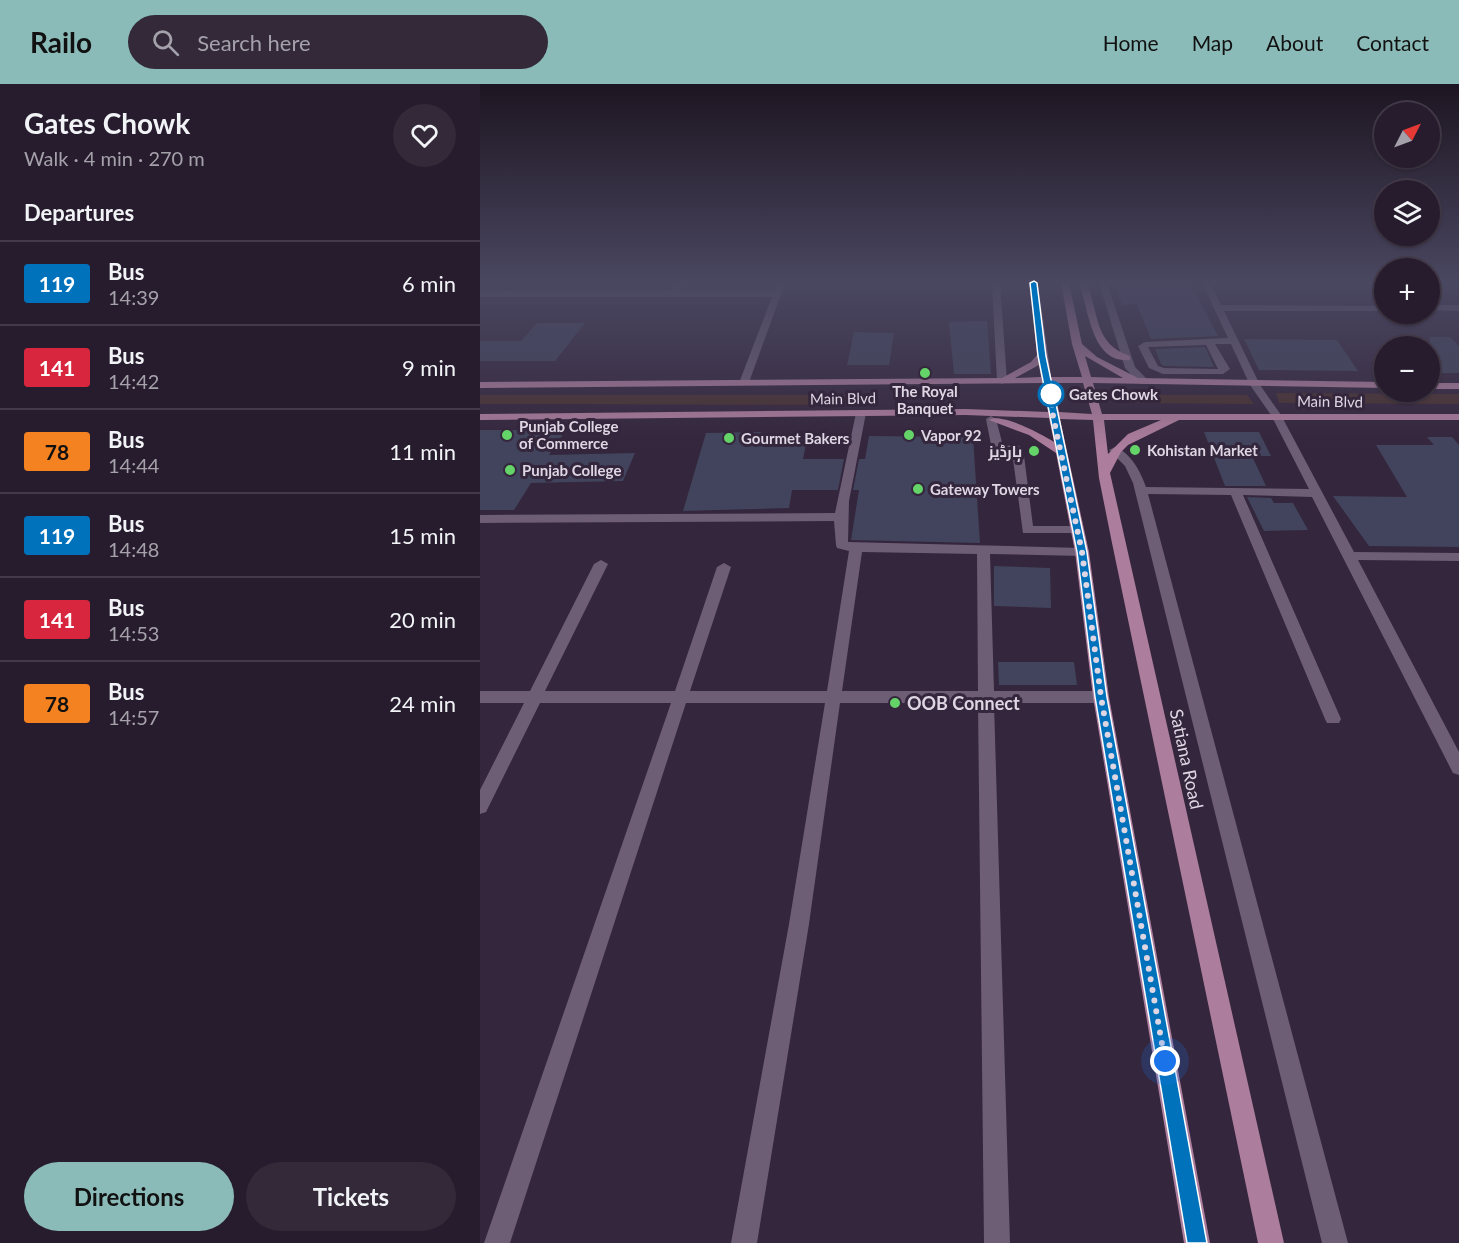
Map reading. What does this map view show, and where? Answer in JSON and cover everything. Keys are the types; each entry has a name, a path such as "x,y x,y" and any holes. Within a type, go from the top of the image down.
{"main road":[{"path":"1040,337 1053,416 1082,552 1101,697 1197,1243"},
{"name":"Satiana Road","path":"1076,337 1098,417 1105,478 1271,1243"},
{"path":"1099,337 1105,348 1116,356 1127,358"},
{"path":"1077,344 1094,359 1140,382"},
{"path":"1002,381 1021,372 1042,356"},
{"name":"Main Blvd","path":"480,385 1089,380 1374,386"},
{"path":"1440,386 1459,386"},
{"path":"966,412 1033,434 1061,451"},
{"name":"Main Blvd","path":"480,417 966,412 1098,417 1276,415 1459,417"},
{"path":"1105,478 1110,454 1114,450 1129,438 1182,416"}],"street":[{"path":"744,383 761,337"},
{"path":"999,337 1002,381"},
{"path":"1120,337 1130,368 1140,382"},
{"path":"1232,337 1255,385 1276,415 1314,493 1459,768"},
{"path":"1209,342 1225,369 1220,372 1163,371 1154,368 1143,346 1148,344 1234,341"},
{"path":"861,413 838,536 842,545 856,548 982,552 1082,552"},
{"path":"991,419 998,450 1017,448 1027,530 1077,531"},
{"path":"1114,450 1130,465 1141,490 1335,1243"},
{"path":"1141,490 1314,493"},
{"path":"1236,492 1333,719"},
{"path":"480,519 841,517"},
{"path":"744,1243 835,698 856,548"},
{"path":"982,552 997,1243"},
{"path":"1347,556 1459,557"},
{"path":"480,807 601,564"},
{"path":"497,1243 724,567"},
{"path":"480,697 1101,697"}],"shaded area":[{"path":"1276,393 1374,394 1374,402 1440,402 1440,394 1459,394 1459,404 1279,403"},
{"path":"480,395 864,395 863,405 480,404"},
{"path":"1123,395 1247,395 1254,404 1125,403"}],"building":[{"path":"524,337 574,337 555,361 480,361 480,341 521,341"},
{"path":"853,337 893,337 889,365 847,365"},
{"path":"950,337 988,337 991,374 954,374"},
{"path":"1150,337 1194,337 1151,339"},
{"path":"1440,337 1450,337 1459,346 1459,373 1440,373"},
{"path":"1244,339 1337,340 1358,371 1259,370"},
{"path":"1205,347 1214,367 1164,366 1155,349"},
{"name":"Punjab College","path":"480,430 566,430 549,455 635,453 623,481 531,483 514,510 480,510"},
{"path":"761,432 759,439 807,439 803,459 844,459 838,490 792,490 789,508 683,511 706,433"},
{"path":"1204,432 1259,432 1271,456 1252,456 1266,486 1225,486"},
{"name":"Gateway Towers","path":"869,436 973,437 980,543 851,540 859,490 853,490 859,459 865,459"},
{"path":"1427,437 1452,437 1459,445 1459,547 1369,546 1333,496 1407,497 1376,445 1434,445"},
{"path":"1247,497 1271,498 1274,503 1293,503 1308,530 1264,531"},
{"path":"994,566 1050,568 1051,608 994,606"},
{"path":"998,662 1074,662 1077,685 999,685"}],"bus line":[{"name":"119","path":"1040,337 1053,416 1082,552 1101,697 1197,1243"}],"place":[{"name":"The Royal Banquet","path":"925,373"},
{"name":"Gates Chowk","path":"1051,394"},
{"name":"Punjab College of Commerce","path":"507,435"},
{"name":"Vapor 92","path":"909,435"},
{"name":"Gourmet Bakers","path":"729,438"},
{"name":"Kohistan Market","path":"1135,450"},
{"name":"ہارڈیز","path":"1034,451"},
{"name":"Punjab College","path":"510,470"},
{"name":"Gateway Towers","path":"918,489"},
{"name":"OOB Connect","path":"895,703"}],"route":[{"path":"1051,394 1053,416 1082,552 1101,697 1165,1061"}]}
